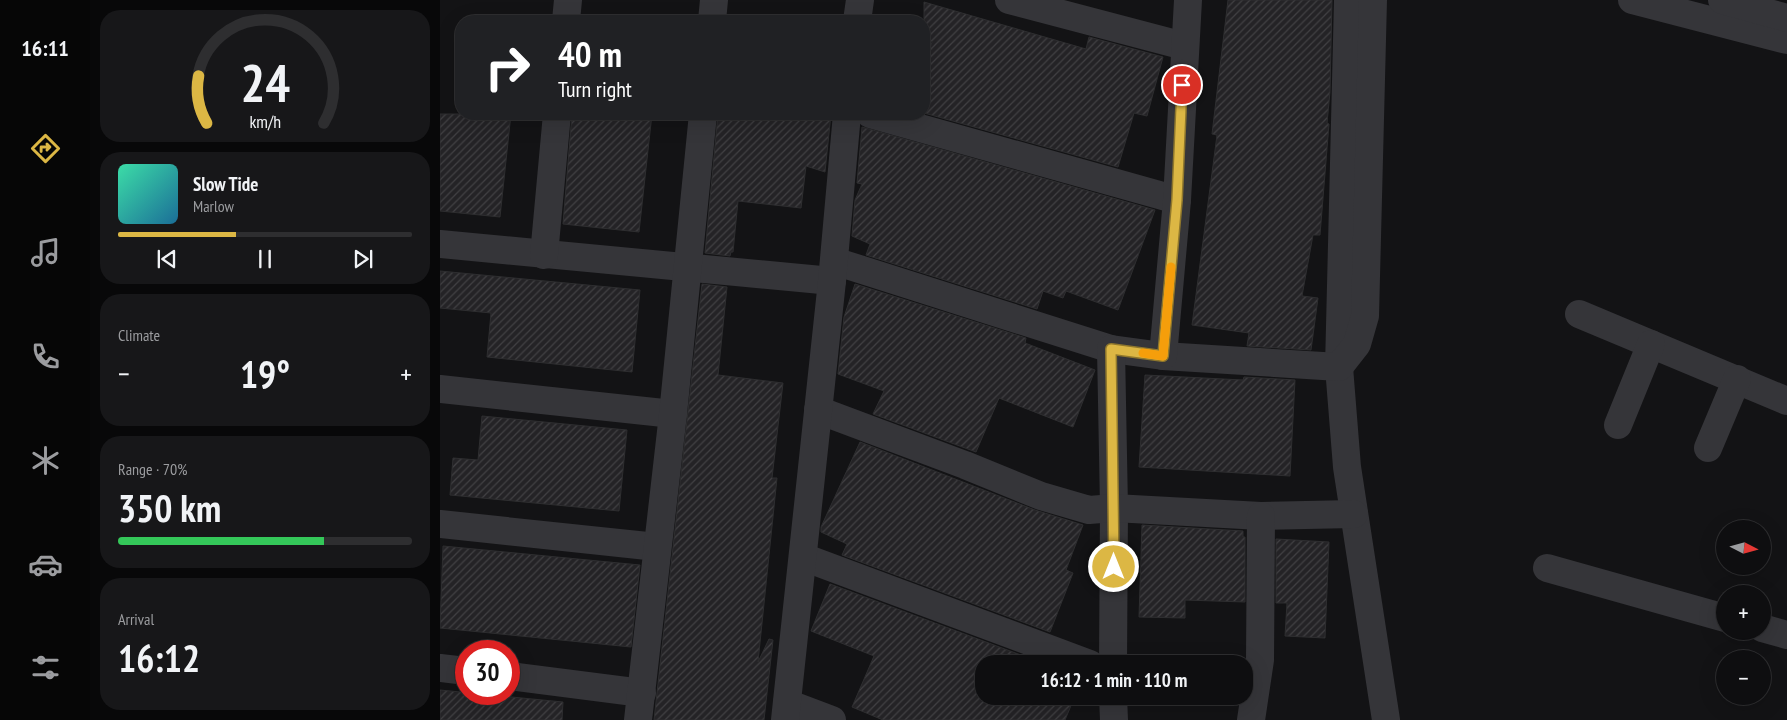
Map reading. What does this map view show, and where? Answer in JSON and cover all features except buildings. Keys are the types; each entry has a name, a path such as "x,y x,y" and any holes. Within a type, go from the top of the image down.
{"street":[{"path":"567,15 568,0"},
{"path":"713,15 714,0"},
{"path":"858,15 860,0"},
{"path":"1009,0 1184,46"},
{"path":"1163,356 1177,200 1188,0"},
{"path":"1348,0 1339,367 1347,467 1386,720"},
{"path":"1339,367 1357,344 1365,316 1373,0"},
{"path":"1632,0 1787,40"},
{"path":"1722,0 1787,18"},
{"path":"544,255 556,120"},
{"path":"638,720 673,414 702,120"},
{"path":"832,720 786,711 833,271 846,120"},
{"path":"891,120 1177,200"},
{"path":"440,244 688,267 833,271 1111,349 1163,356 1339,367"},
{"path":"1579,314 1787,401"},
{"path":"1618,425 1651,344"},
{"path":"1111,349 1114,508 1113,655"},
{"path":"1708,448 1737,379"},
{"path":"440,389 673,414"},
{"path":"818,410 1070,505 1090,510 1114,508 1261,516 1354,514"},
{"path":"1251,720 1260,660 1261,516"},
{"path":"440,524 657,547"},
{"path":"803,557 1066,655"},
{"path":"1547,568 1716,615"},
{"path":"1771,631 1787,635"},
{"path":"440,668 455,670"},
{"path":"520,677 642,693"},
{"path":"1114,705 1114,720"}],"slow traffic":[{"path":"1143,353 1163,356 1171,267"}],"route":[{"path":"1114,567 1111,349 1163,356 1177,200 1182,85"}]}
